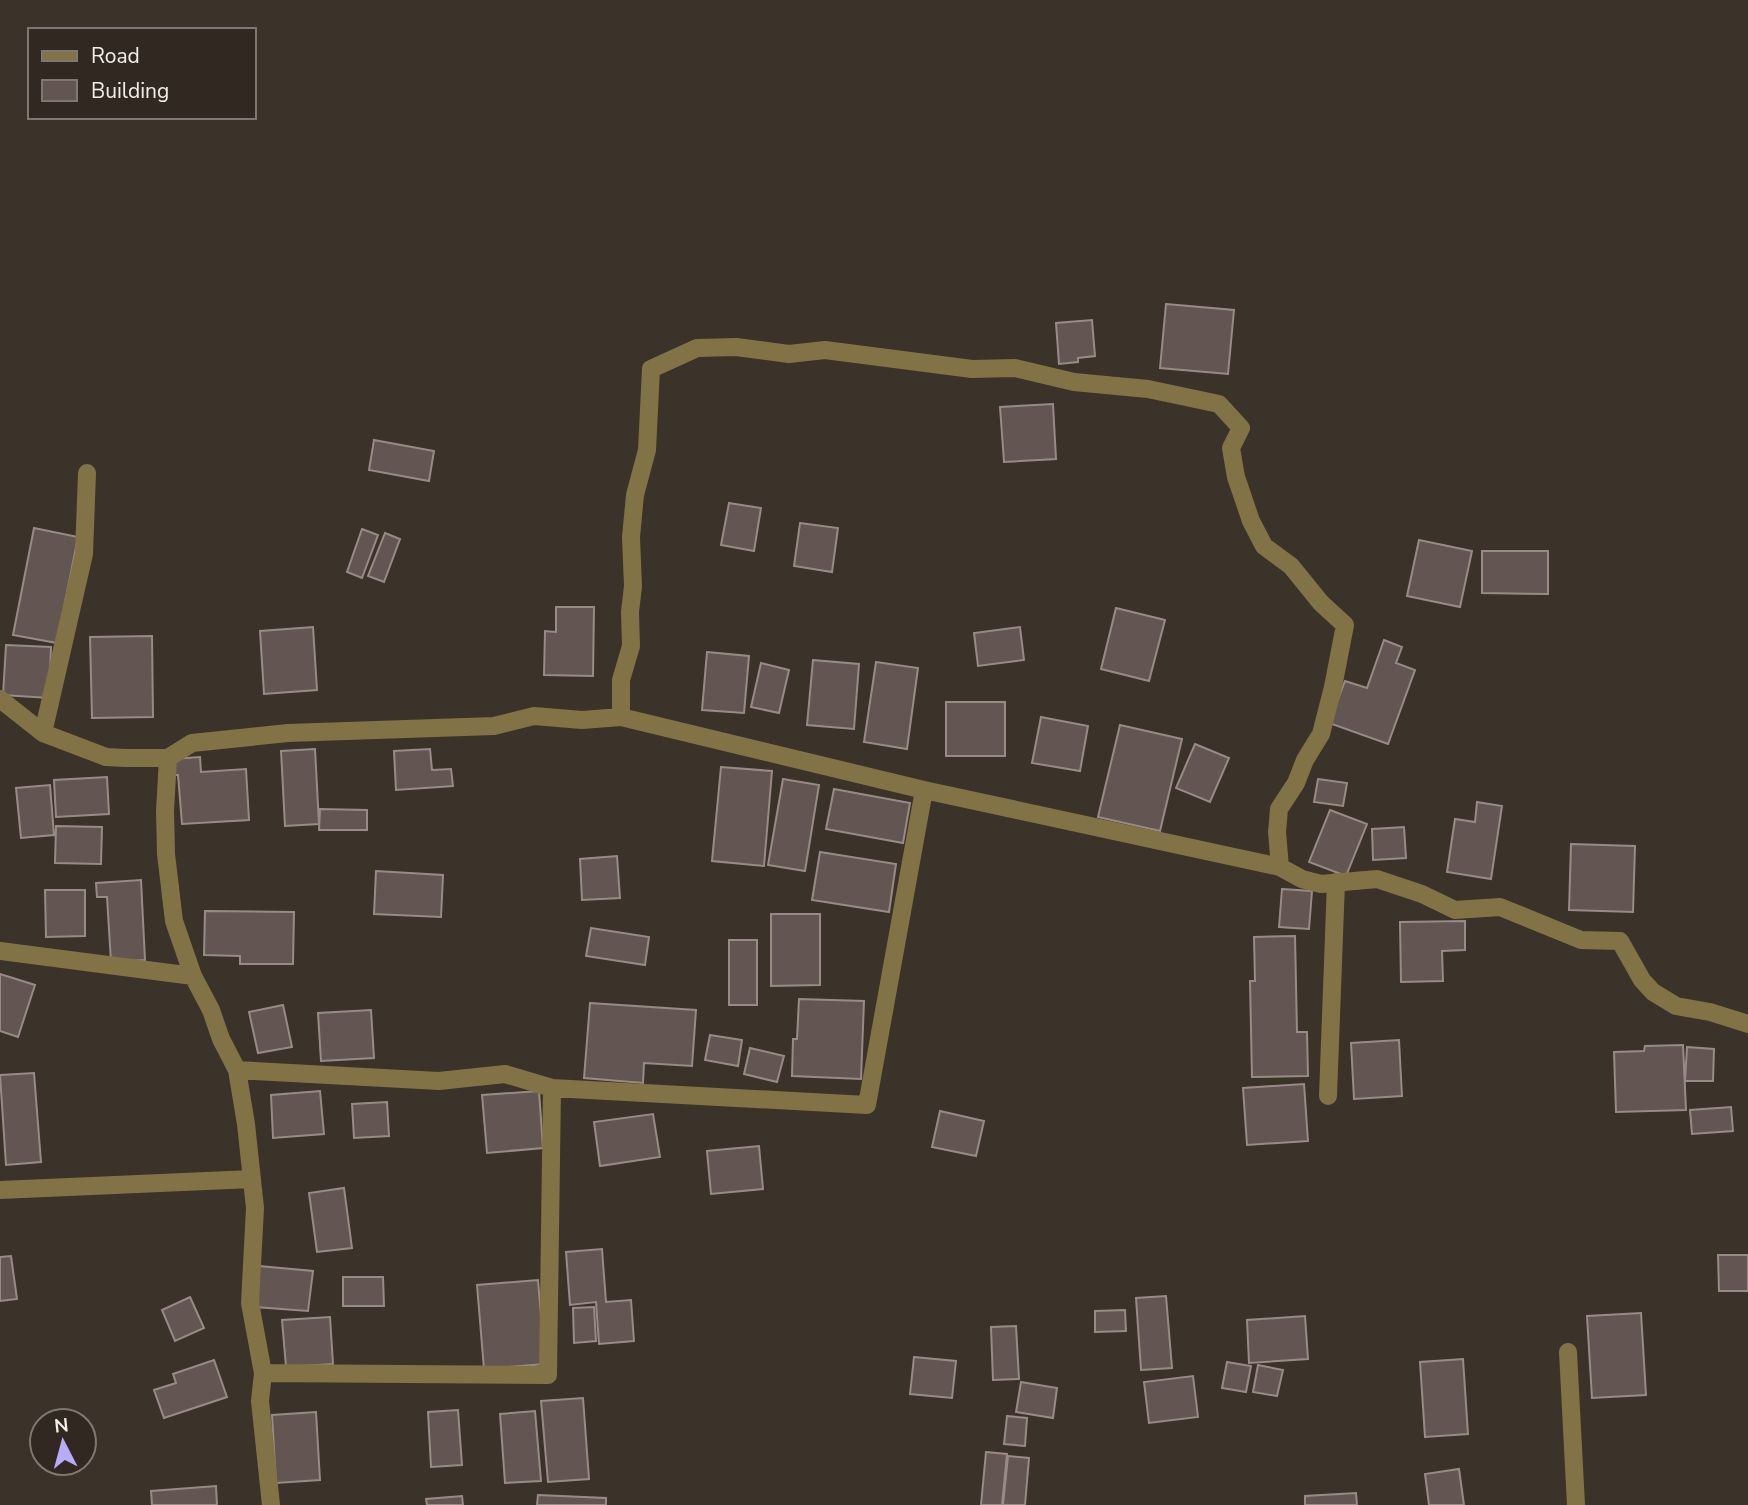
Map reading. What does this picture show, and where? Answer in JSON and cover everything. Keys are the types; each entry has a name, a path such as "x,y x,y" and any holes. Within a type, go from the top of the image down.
{"street":[{"path":"621,717 621,680 631,646 630,612 634,586 631,537 635,495 647,450 651,369 697,348 736,347 789,354 825,350 972,369 1015,368 1074,382 1148,389 1219,404 1241,428 1231,448 1236,477 1251,521 1264,546 1291,566 1321,603 1345,625 1321,734 1296,783 1279,809 1277,832 1280,867"},
{"path":"43,733 84,554 87,473"},
{"path":"0,699 43,733 106,757 168,758 192,743 288,733 494,726 534,716 582,720 621,717 924,790 1280,867 1302,879 1321,884 1377,879 1422,894 1455,910 1500,907 1581,940 1620,941 1642,980 1653,992 1676,1006 1710,1012 1748,1024"},
{"path":"168,758 166,854 173,921 193,976 237,1070 255,1208 250,1303 263,1373 260,1401 271,1505"},
{"path":"237,1070 439,1081 505,1074 552,1088 867,1105 924,790"},
{"path":"1328,1096 1336,882"},
{"path":"0,951 193,976"},
{"path":"263,1373 548,1375 552,1088"},
{"path":"0,1190 252,1179"},
{"path":"1567,1352 1576,1505"}],"building":[{"path":"1166,304 1234,310 1228,374 1160,368"},
{"path":"1092,320 1095,356 1078,358 1078,362 1059,364 1056,323"},
{"path":"1053,404 1056,459 1004,462 1000,407"},
{"path":"374,440 434,451 429,481 369,470"},
{"path":"729,503 761,508 754,551 721,545"},
{"path":"800,523 838,528 832,572 794,566"},
{"path":"34,528 78,537 57,643 13,635"},
{"path":"362,529 378,535 362,578 347,572"},
{"path":"385,533 400,539 384,582 368,576"},
{"path":"1419,540 1472,551 1460,607 1407,596"},
{"path":"1482,551 1548,551 1548,594 1482,593"},
{"path":"556,607 594,607 593,676 544,675 545,631 556,632"},
{"path":"1116,608 1165,620 1149,681 1101,669"},
{"path":"313,627 317,690 264,694 260,631"},
{"path":"1020,627 1024,660 978,666 974,633"},
{"path":"152,636 153,717 92,718 90,637"},
{"path":"1384,640 1402,647 1396,663 1415,670 1388,744 1329,723 1345,681 1367,688"},
{"path":"6,645 51,647 49,698 3,695"},
{"path":"707,652 749,656 744,713 702,710"},
{"path":"813,660 859,664 854,729 807,725"},
{"path":"876,662 918,668 907,749 864,742"},
{"path":"761,663 789,670 779,713 751,707"},
{"path":"946,702 1005,702 1005,756 946,756"},
{"path":"1041,717 1088,726 1080,771 1032,763"},
{"path":"1120,725 1182,739 1160,831 1098,817"},
{"path":"1195,744 1229,758 1210,802 1176,788"},
{"path":"315,749 319,824 285,826 281,751"},
{"path":"430,749 432,770 451,769 453,786 396,790 394,751"},
{"path":"200,757 201,772 246,769 249,820 182,824 178,775 172,775 172,759"},
{"path":"721,767 772,771 764,866 712,861"},
{"path":"107,777 109,814 56,817 54,780"},
{"path":"783,779 819,785 805,871 768,865"},
{"path":"1318,779 1347,783 1343,806 1314,802"},
{"path":"50,785 54,835 21,838 16,788"},
{"path":"834,789 910,803 903,843 826,829"},
{"path":"1477,802 1502,806 1491,879 1447,872 1455,819 1475,822"},
{"path":"320,809 367,810 367,830 319,830"},
{"path":"1330,810 1367,824 1346,876 1309,862"},
{"path":"56,826 102,827 101,864 55,863"},
{"path":"1404,827 1406,858 1373,860 1372,829"},
{"path":"1571,844 1635,846 1633,912 1569,910"},
{"path":"820,852 896,864 889,912 812,900"},
{"path":"617,856 620,898 582,900 580,859"},
{"path":"376,871 443,875 441,917 374,914"},
{"path":"141,880 145,960 111,962 107,897 97,897 96,883"},
{"path":"1282,889 1312,891 1309,929 1279,927"},
{"path":"45,890 85,890 85,936 46,937"},
{"path":"205,911 294,912 293,964 240,964 240,956 204,955"},
{"path":"771,914 820,914 820,985 771,986"},
{"path":"1465,921 1465,950 1442,951 1443,981 1401,982 1400,922"},
{"path":"591,928 649,937 645,965 586,956"},
{"path":"1295,936 1297,1032 1307,1032 1308,1076 1252,1077 1250,981 1255,981 1254,937"},
{"path":"729,940 757,940 757,1005 729,1005"},
{"path":"0,974 35,985 18,1037 0,1031"},
{"path":"799,999 864,1001 861,1079 792,1076 793,1039 797,1039"},
{"path":"590,1003 696,1010 692,1066 644,1063 643,1083 584,1078"},
{"path":"283,1005 292,1047 258,1053 249,1012"},
{"path":"371,1010 374,1058 321,1061 318,1013"},
{"path":"710,1035 742,1040 738,1066 705,1060"},
{"path":"1399,1040 1402,1096 1354,1099 1351,1043"},
{"path":"1683,1045 1686,1110 1616,1112 1614,1052 1644,1051 1645,1046"},
{"path":"1687,1047 1714,1049 1713,1081 1685,1081"},
{"path":"750,1048 784,1056 777,1082 744,1074"},
{"path":"34,1073 41,1162 6,1165 0,1075"},
{"path":"1304,1084 1308,1141 1247,1145 1243,1088"},
{"path":"320,1091 324,1134 273,1138 271,1095"},
{"path":"539,1091 543,1148 487,1153 482,1095"},
{"path":"387,1102 389,1136 354,1138 352,1104"},
{"path":"1731,1107 1733,1131 1692,1134 1690,1110"},
{"path":"940,1111 984,1121 976,1156 932,1147"},
{"path":"653,1114 660,1157 600,1166 594,1122"},
{"path":"759,1146 763,1189 711,1194 707,1151"},
{"path":"344,1188 352,1248 317,1252 309,1193"},
{"path":"602,1249 606,1302 631,1300 634,1341 599,1344 596,1302 570,1305 566,1252"},
{"path":"1718,1255 1748,1255 1748,1291 1719,1291"},
{"path":"11,1256 17,1299 0,1301 0,1257"},
{"path":"259,1266 313,1271 308,1311 255,1307"},
{"path":"343,1277 383,1277 384,1306 343,1306"},
{"path":"538,1280 545,1364 484,1369 477,1285"},
{"path":"1166,1296 1172,1368 1141,1370 1136,1298"},
{"path":"190,1297 204,1328 175,1341 162,1310"},
{"path":"594,1307 596,1341 574,1343 573,1308"},
{"path":"1125,1310 1126,1331 1095,1332 1095,1311"},
{"path":"1641,1313 1646,1395 1592,1398 1587,1316"},
{"path":"1305,1316 1308,1359 1249,1363 1247,1320"},
{"path":"330,1317 333,1364 286,1367 282,1320"},
{"path":"1016,1326 1019,1379 993,1380 991,1327"},
{"path":"914,1357 956,1361 952,1398 910,1394"},
{"path":"1463,1359 1468,1434 1425,1437 1420,1362"},
{"path":"214,1360 227,1397 164,1418 154,1390 176,1383 173,1374"},
{"path":"1227,1362 1251,1366 1246,1392 1222,1388"},
{"path":"1258,1365 1283,1370 1277,1396 1253,1392"},
{"path":"1193,1376 1198,1417 1149,1423 1144,1382"},
{"path":"1021,1382 1057,1388 1053,1418 1016,1412"},
{"path":"583,1398 589,1479 548,1482 541,1401"},
{"path":"458,1410 462,1465 431,1467 428,1412"},
{"path":"535,1411 541,1481 505,1483 500,1414"},
{"path":"316,1412 320,1480 276,1483 272,1415"},
{"path":"1007,1416 1027,1418 1025,1446 1004,1444"},
{"path":"986,1452 1007,1454 1002,1505 981,1505"},
{"path":"1008,1456 1029,1458 1025,1505 1003,1505"},
{"path":"1459,1469 1464,1505 1429,1505 1425,1474"},
{"path":"216,1486 217,1505 152,1505 151,1491"},
{"path":"1356,1493 1357,1505 1305,1505 1305,1496"},
{"path":"538,1495 606,1498 606,1505 537,1505"},
{"path":"462,1496 463,1505 427,1505 426,1499"}]}
